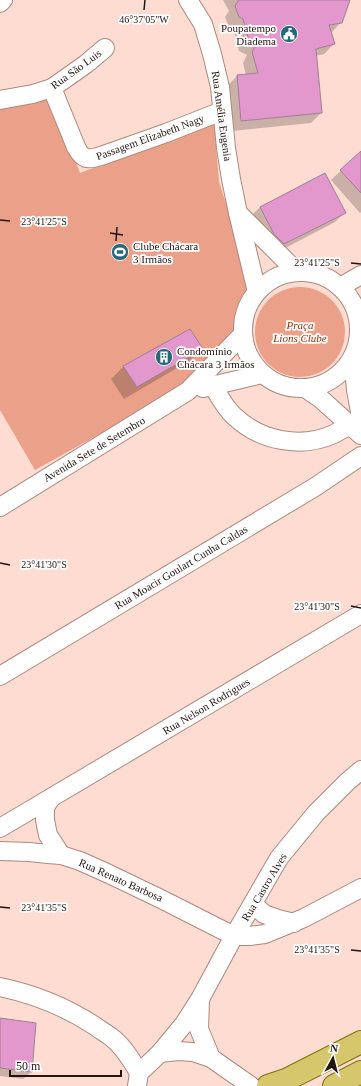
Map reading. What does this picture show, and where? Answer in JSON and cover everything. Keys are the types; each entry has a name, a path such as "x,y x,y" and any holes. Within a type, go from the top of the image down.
{"main road":[{"path":"268,1086 286,1080 361,1042"},
{"path":"336,1086 361,1072"}],"street":[{"path":"0,3 3,0"},
{"name":"Rua Amélia Eugenia","path":"188,0 203,24 220,87 226,148 238,213 257,292"},
{"name":"Rua São Luis","path":"0,100 32,94 52,88 86,64 105,48"},
{"name":"Passagem Elizabeth Nagy","path":"52,88 69,132 80,155 84,158 92,158 166,133 222,111"},
{"path":"238,213 297,272"},
{"path":"297,272 312,273 327,278 340,287 350,298 360,326 358,342 353,356 345,369 333,379 320,386 305,388 289,387 275,382 262,374 252,362 246,349 243,334 244,319 248,304 257,292 269,282 282,275 297,272"},
{"path":"340,287 361,275"},
{"name":"Avenida Sete de Setembro","path":"2,501 188,391 243,334"},
{"path":"353,356 357,425"},
{"name":"Avenida Sete de Setembro","path":"188,391 262,374"},
{"path":"214,386 222,402 233,416 247,427 263,436 299,442 317,440 357,425"},
{"path":"305,388 357,425"},
{"name":"Rua Moacir Goulart Cunha Caldas","path":"0,676 315,487 361,456"},
{"name":"Rua Nelson Rodrigues","path":"0,828 361,614"},
{"name":"Rua Castro Alves","path":"138,1079 184,1024 200,999 279,858 316,813 361,770"},
{"path":"50,798 45,807 45,820 48,835 61,855"},
{"name":"Rua Renato Barbosa","path":"0,851 61,855 80,861 189,912 234,936"},
{"path":"234,936 266,934 294,923 361,888"},
{"path":"252,904 264,914 294,923"},
{"path":"0,987 13,989 51,1002 86,1021 111,1037 130,1058 138,1079"},
{"name":"Rua Castro Alves","path":"200,999 199,1029 212,1058"},
{"path":"160,1053 178,1051 193,1052 212,1058 251,1086"}],"green space":[{"name":"Clube Chácara 3 Irmãos","path":"53,96 80,173 214,121 219,182 250,291 238,312 236,332 184,387 35,470 0,410 0,109"},
{"name":"Praça Lions Clube","path":"300,287 317,291 332,300 341,315 345,332 341,349 332,364 317,373 300,377 283,373 268,364 259,349 255,332 259,315 268,300 283,291"}],"building":[{"path":"239,0 350,0 342,23 329,25 335,44 316,49 322,113 241,121 237,75 258,73 252,52 256,45 249,41 243,19 239,17 235,6"},
{"path":"361,151 361,193 340,170"},
{"path":"325,173 346,213 284,244 274,234 260,207"},
{"name":"Condomínio Chácara 3 Irmãos","path":"190,329 203,349 137,387 123,366"},
{"path":"0,1018 36,1023 32,1072 0,1068"}],"place":[{"name":"Poupatempo Diadema","path":"289,34"},
{"name":"Clube Chácara 3 Irmãos","path":"120,252"},
{"name":"Condomínio Chácara 3 Irmãos","path":"164,357"}]}
